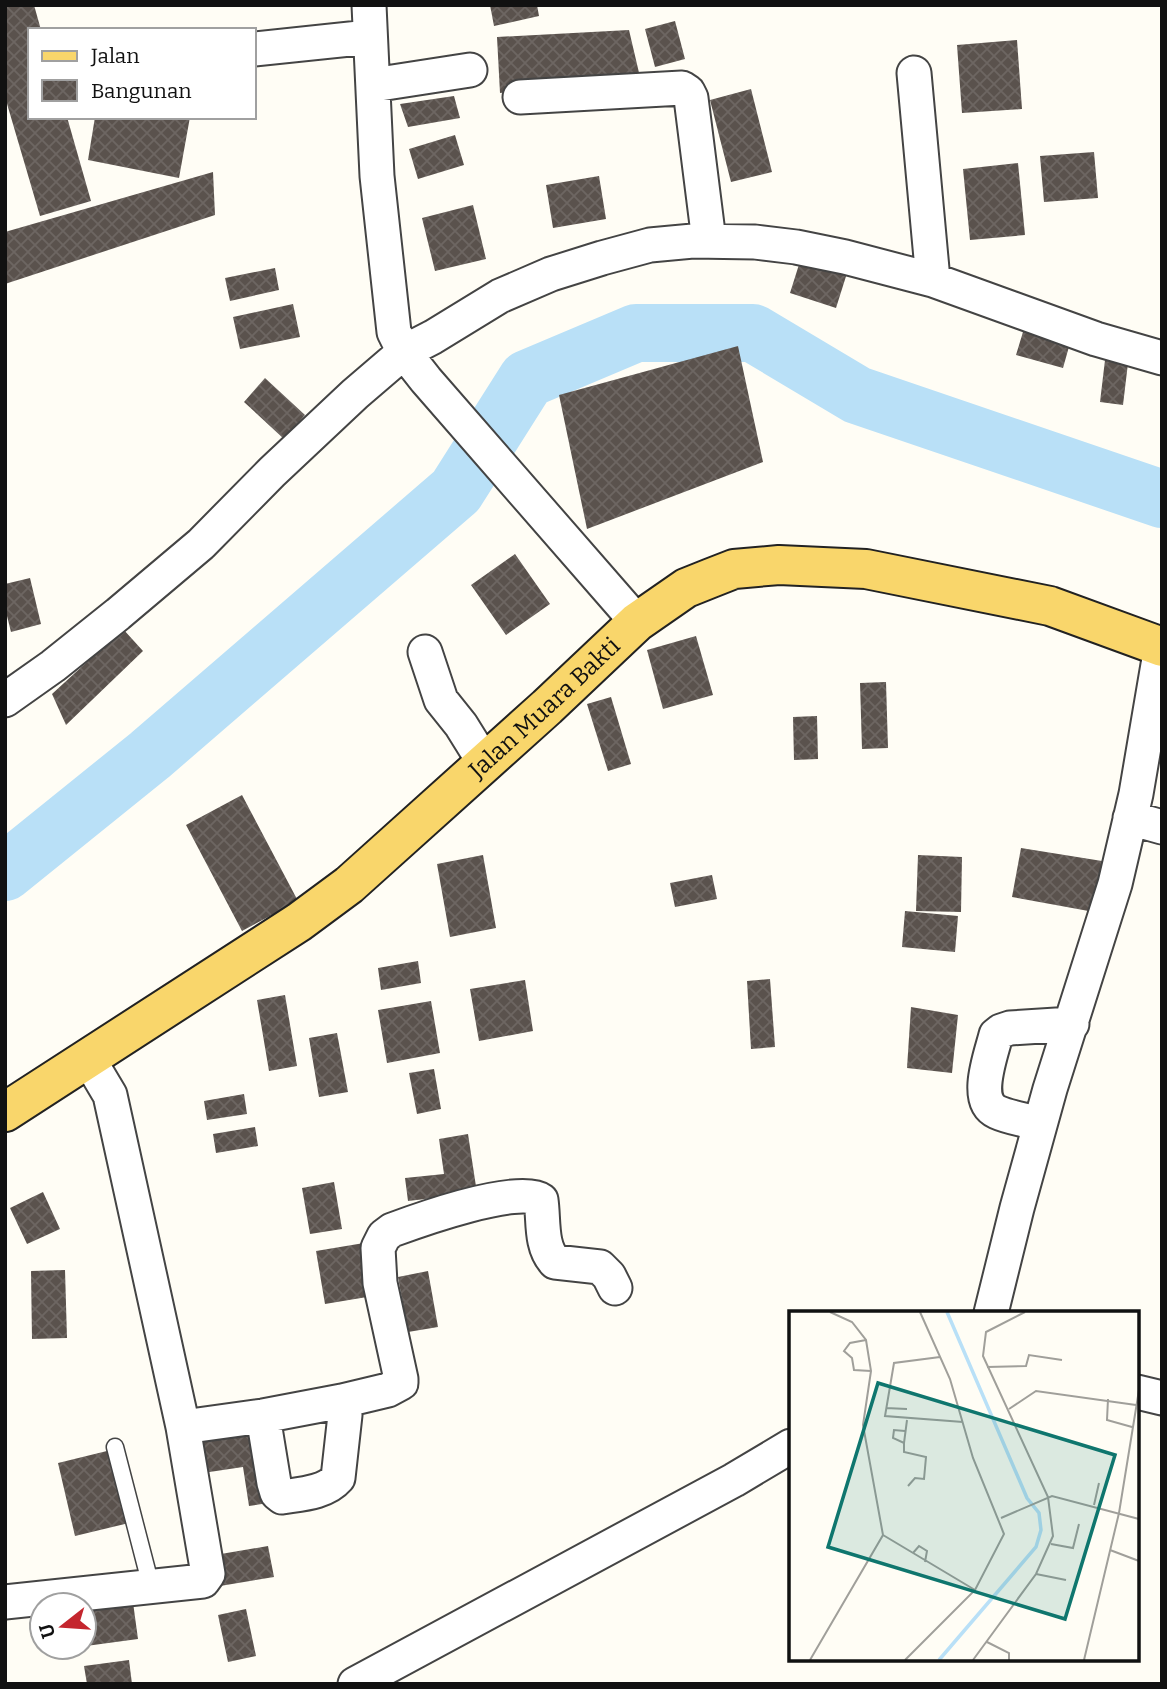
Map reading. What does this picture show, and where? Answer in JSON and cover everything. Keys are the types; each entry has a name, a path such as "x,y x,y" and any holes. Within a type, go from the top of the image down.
{"main road":[{"name":"Jalan Muara Bakti","path":"5,1112 299,922 349,885 637,622 686,589 734,569 779,565 866,569 1050,607 1162,647"}],"street":[{"path":"256,49 369,21 377,176 394,332 404,352 426,380 637,622"},
{"path":"373,85 470,70"},
{"path":"914,73 933,280"},
{"path":"520,97 682,88 688,92 693,111 709,241"},
{"path":"5,700 85,640 201,544 272,472 404,352 500,296 551,274 602,258 650,245 676,242 755,242 796,247 933,280 1096,339 1162,358"},
{"path":"991,1311 1050,1089 1115,884 1136,794 1162,647"},
{"path":"425,652 441,700 485,762"},
{"path":"1130,818 1162,827"},
{"path":"1040,1124 995,1111 985,1099 985,1084 996,1035 1010,1028 1072,1024"},
{"path":"5,1602 203,1581 208,1574 183,1427 110,1095 88,1058"},
{"path":"183,1427 342,1401 388,1390 401,1383 380,1283 378,1248 384,1236 392,1230 499,1198 535,1196 541,1200 545,1239 550,1256 555,1262 600,1267 615,1288"},
{"path":"1139,1392 1162,1398"},
{"path":"263,1416 277,1493 282,1497 293,1495 326,1488 338,1478 345,1416 342,1401"},
{"path":"355,1684 734,1480 789,1447"}],"lane":[{"path":"116,1447 151,1586"}],"building":[{"path":"5,5 34,5 40,28 28,28 28,119 68,119 91,201 40,216 5,97"},
{"path":"490,5 537,5 539,16 494,26"},
{"path":"675,21 685,59 655,67 645,29"},
{"path":"629,30 640,77 500,93 497,37"},
{"path":"1017,40 1022,109 962,113 957,45"},
{"path":"751,89 772,172 731,182 710,100"},
{"path":"454,96 460,118 408,127 400,104"},
{"path":"95,119 190,119 179,178 88,160"},
{"path":"455,135 464,165 418,179 409,149"},
{"path":"1094,152 1098,198 1044,202 1040,156"},
{"path":"1018,163 1025,235 970,240 963,169"},
{"path":"213,172 215,215 5,284 5,232"},
{"path":"599,176 606,219 553,228 546,185"},
{"path":"473,205 486,259 435,271 422,218"},
{"path":"802,255 848,270 836,308 790,293"},
{"path":"275,268 279,290 230,301 225,278"},
{"path":"293,304 300,337 240,349 233,317"},
{"path":"1026,322 1072,336 1063,368 1016,355"},
{"path":"738,346 763,462 587,529 559,395"},
{"path":"1105,360 1128,363 1123,405 1100,402"},
{"path":"265,378 305,415 284,439 244,402"},
{"path":"515,554 550,604 506,635 471,585"},
{"path":"30,578 41,624 11,632 5,608 5,584"},
{"path":"123,629 143,651 66,725 52,694"},
{"path":"696,636 713,695 663,709 647,650"},
{"path":"886,682 888,748 862,749 860,683"},
{"path":"611,697 631,764 608,771 587,704"},
{"path":"817,716 818,759 794,760 793,717"},
{"path":"242,795 298,901 242,931 186,825"},
{"path":"1021,848 1102,861 1094,912 1012,897"},
{"path":"483,855 496,928 450,937 437,864"},
{"path":"918,855 962,857 961,912 916,911"},
{"path":"712,875 717,899 675,907 670,883"},
{"path":"905,911 958,916 955,952 902,947"},
{"path":"418,961 421,983 381,990 378,968"},
{"path":"770,979 775,1047 751,1049 747,981"},
{"path":"525,980 533,1031 479,1041 470,989"},
{"path":"285,995 297,1066 269,1071 257,1000"},
{"path":"431,1001 440,1053 387,1063 378,1010"},
{"path":"911,1007 958,1015 952,1073 907,1068"},
{"path":"337,1033 348,1092 319,1097 309,1038"},
{"path":"434,1069 441,1109 417,1114 409,1073"},
{"path":"244,1094 247,1114 207,1120 204,1101"},
{"path":"255,1127 258,1146 216,1153 213,1134"},
{"path":"468,1134 477,1193 408,1201 405,1178 444,1174 439,1139"},
{"path":"334,1182 342,1229 310,1234 302,1188"},
{"path":"43,1192 60,1229 27,1244 10,1208"},
{"path":"364,1243 373,1296 325,1304 316,1251"},
{"path":"65,1270 67,1338 32,1339 31,1271"},
{"path":"428,1271 438,1327 408,1332 398,1277"},
{"path":"252,1426 274,1502 249,1506 243,1467 196,1474 190,1436"},
{"path":"111,1450 129,1523 75,1536 58,1463"},
{"path":"268,1546 274,1577 220,1586 215,1555"},
{"path":"132,1595 138,1639 98,1644 98,1602"},
{"path":"246,1609 256,1656 228,1662 218,1615"},
{"path":"129,1660 132,1684 87,1684 84,1666"}],"waterway":[{"path":"5,872 150,755 456,491 527,379 636,333 753,333 857,395 1162,499"}]}
